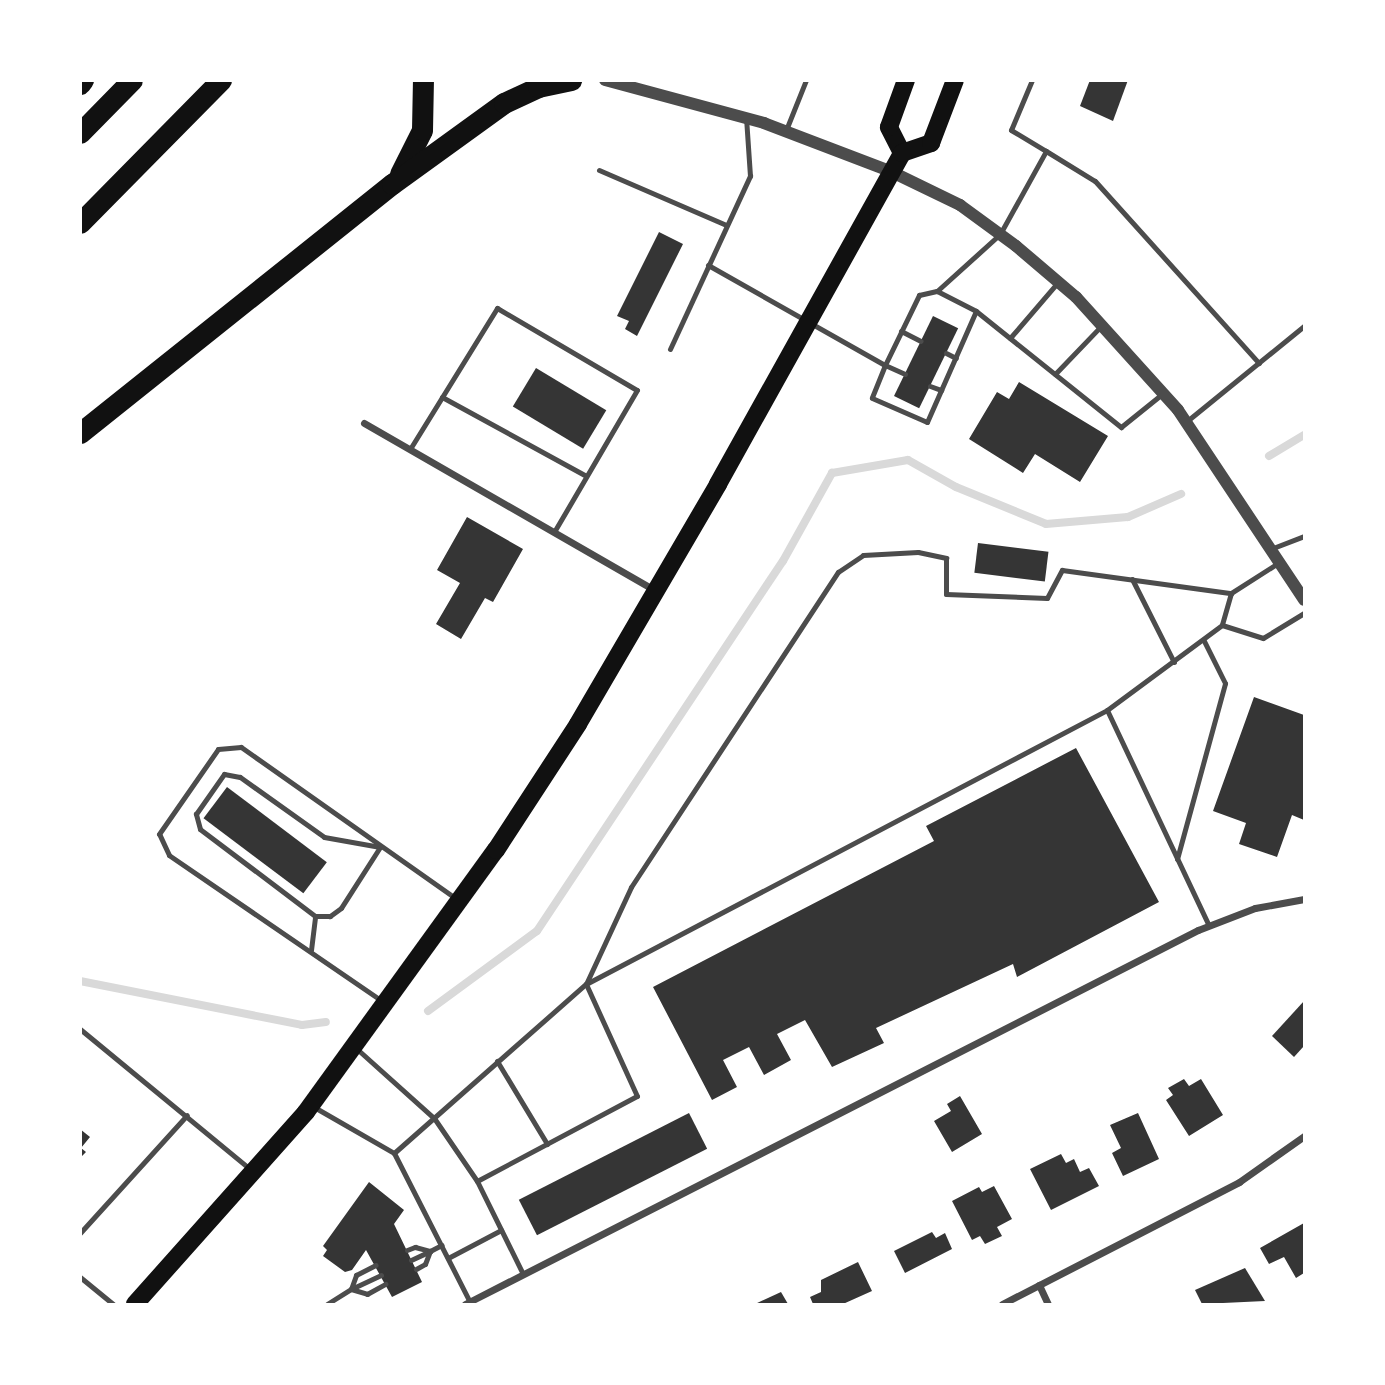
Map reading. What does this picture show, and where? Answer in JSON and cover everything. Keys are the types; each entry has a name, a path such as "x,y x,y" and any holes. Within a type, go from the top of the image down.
{"highway":[{"path":"80,223 221,80"},
{"path":"392,184 413,155 422,130 423,80"},
{"path":"80,433 392,184 504,103 538,87 571,80"},
{"path":"80,133 126,86"}],"main road":[{"path":"902,153 889,127 906,80"},
{"path":"135,1304 311,1105 460,902 578,724 902,153 931,143 955,80"}],"street":[{"path":"605,80 786,130 892,172 960,205 1000,234 1058,281 1102,324 1164,392 1187,421 1273,548 1304,599"},
{"path":"364,423 654,590"},
{"path":"467,1303 1209,926 1255,908 1304,899"},
{"path":"1002,1304 1239,1182 1304,1136"},
{"path":"1039,1285 1048,1304"}],"lane":[{"path":"786,130 806,80"},
{"path":"1032,80 1012,130 1095,181 1259,363"},
{"path":"670,349 750,176 746,118"},
{"path":"976,311 927,422 872,398 919,295 937,291 1000,234 1046,151"},
{"path":"598,170 726,225"},
{"path":"708,265 810,319 905,374"},
{"path":"1010,338 1058,281"},
{"path":"937,291 976,311 1121,427 1164,392"},
{"path":"410,449 497,308 637,390 554,532"},
{"path":"1055,374 1102,324"},
{"path":"1187,421 1304,326"},
{"path":"901,331 921,341"},
{"path":"946,353 956,358"},
{"path":"930,386 941,390"},
{"path":"442,397 586,476"},
{"path":"1273,548 1304,536"},
{"path":"477,1181 637,1096 586,984 631,887 838,572 863,555 918,552 947,558 946,594 1047,598 1062,570 1231,593 1281,561"},
{"path":"1132,579 1174,662"},
{"path":"394,1153 586,984 1107,710 1204,641 1222,625 1231,593"},
{"path":"1222,625 1263,638 1304,613"},
{"path":"1177,859 1225,683 1204,641"},
{"path":"1107,710 1209,926"},
{"path":"386,1004 169,855 159,834 218,748 241,747 460,902"},
{"path":"224,774 240,777 324,837 380,846 341,908 330,916 315,916 200,829 196,814 224,774"},
{"path":"311,950 315,916"},
{"path":"80,1029 252,1171"},
{"path":"354,1047 433,1118 477,1181 523,1274"},
{"path":"497,1061 547,1144"},
{"path":"311,1105 394,1153 442,1245 467,1303"},
{"path":"80,1233 187,1115"},
{"path":"448,1258 501,1230"},
{"path":"411,1260 442,1245"},
{"path":"407,1251 415,1247 430,1251"},
{"path":"416,1269 425,1264 430,1251"},
{"path":"351,1289 356,1275 376,1265"},
{"path":"327,1304 381,1275"},
{"path":"80,1277 113,1304"},
{"path":"351,1289 367,1294 385,1284"}],"building":[{"path":"1090,80 1128,80 1113,121 1080,106"},
{"path":"659,232 683,244 637,336 625,329 629,321 617,316"},
{"path":"933,316 958,328 919,408 894,396"},
{"path":"536,368 606,410 583,449 513,407"},
{"path":"1019,382 1108,436 1080,482 1035,454 1023,473 969,439 997,392 1009,399"},
{"path":"467,517 523,549 493,602 485,598 461,639 436,624 460,583 437,570"},
{"path":"978,543 1048,552 1045,581 974,573"},
{"path":"1254,697 1304,715 1304,820 1292,815 1277,857 1239,844 1246,823 1213,811"},
{"path":"1076,748 1159,902 1017,977 1013,964 876,1028 884,1043 832,1067 805,1020 777,1034 791,1060 764,1075 749,1047 723,1060 737,1087 712,1100 653,987 934,841 926,826"},
{"path":"227,787 327,862 303,893 204,818"},
{"path":"1304,1001 1304,1046 1294,1057 1272,1036"},
{"path":"1184,1079 1189,1086 1201,1079 1223,1115 1189,1136 1166,1100 1173,1095 1168,1088"},
{"path":"960,1096 982,1134 952,1152 934,1121 951,1111 947,1104"},
{"path":"689,1113 707,1149 537,1235 519,1200"},
{"path":"1138,1113 1159,1159 1123,1176 1112,1153 1121,1148 1110,1125"},
{"path":"80,1129 90,1137 81,1148 86,1152 80,1158"},
{"path":"1061,1154 1066,1163 1074,1159 1080,1172 1089,1168 1099,1186 1051,1210 1030,1169"},
{"path":"369,1182 404,1210 394,1224 422,1282 392,1297 366,1250 352,1270 345,1272 323,1256 327,1250 323,1246"},
{"path":"994,1186 1012,1219 997,1227 1002,1236 985,1244 980,1236 972,1240 952,1201 979,1187 982,1192"},
{"path":"1304,1223 1304,1273 1296,1278 1284,1257 1269,1264 1260,1248"},
{"path":"932,1232 936,1238 945,1233 952,1249 905,1273 894,1251"},
{"path":"858,1262 872,1291 843,1304 813,1304 810,1297 821,1292 821,1280"},
{"path":"1245,1268 1265,1301 1202,1304 1195,1290"},
{"path":"781,1292 788,1304 755,1304"}],"waterway":[{"path":"1269,456 1304,435"},
{"path":"428,1011 537,931 783,561 832,473 908,460 956,487 1046,524 1128,517 1181,494"},
{"path":"80,981 302,1025 326,1022"}]}
